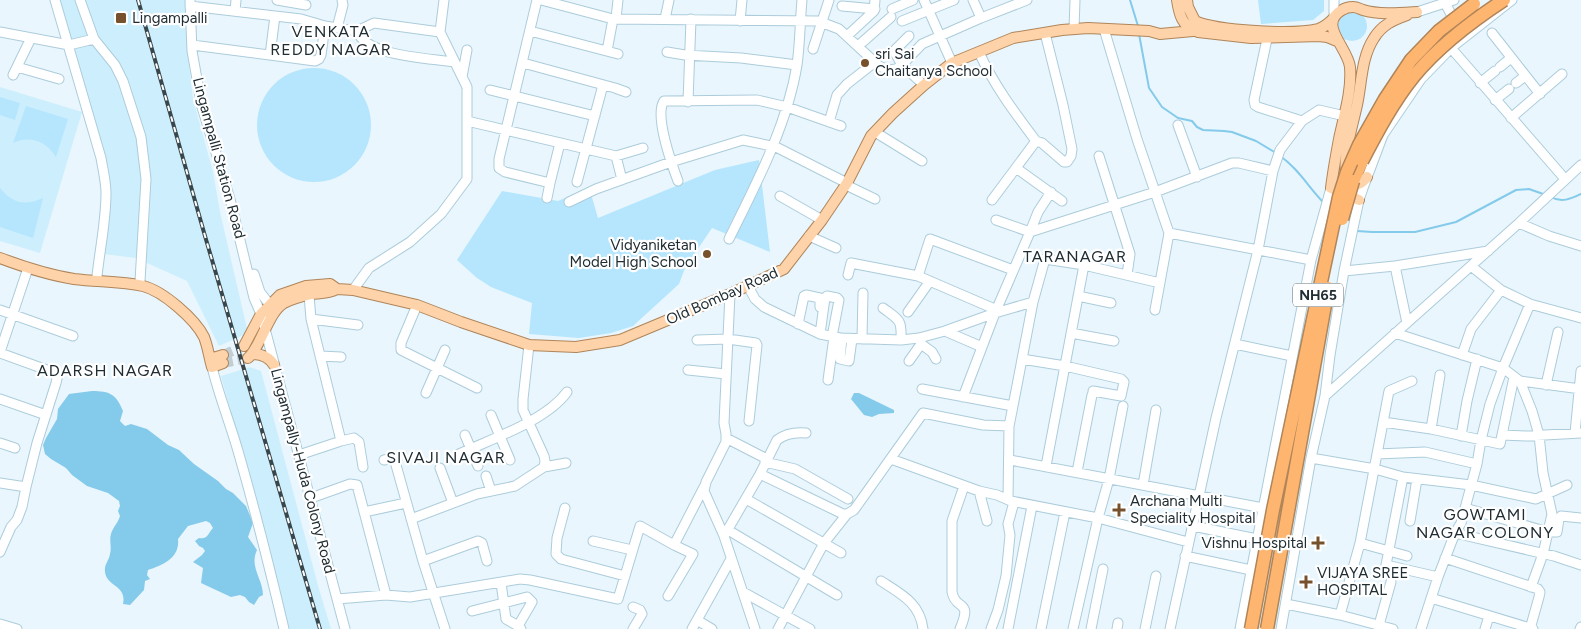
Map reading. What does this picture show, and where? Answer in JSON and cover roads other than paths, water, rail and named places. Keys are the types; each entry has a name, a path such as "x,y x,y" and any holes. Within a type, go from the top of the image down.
{"highway":[{"name":"NH65","path":"1251,629 1273,510 1315,310 1339,197 1347,172 1359,145 1385,99 1411,60 1439,31 1481,0"},
{"name":"NH65","path":"1267,629 1329,281 1343,214 1353,181 1382,124 1414,76 1446,44 1504,0"}],"main road":[{"path":"1177,0 1180,15 1190,28 1267,39 1319,36 1340,42"},
{"path":"1187,0 1188,7 1205,30"},
{"path":"1205,30 1215,27 1266,31 1311,30 1327,25 1340,10 1349,7 1358,8 1360,5 1384,13 1417,12"},
{"path":"1359,200 1331,188 1336,159 1364,62 1373,40 1384,25 1417,12"},
{"path":"1334,18 1332,23 1333,34 1340,42 1350,68 1346,177 1349,183 1356,186 1367,177"},
{"name":"Old Bombay Road","path":"244,346 261,314 280,296 307,290 331,293 337,289 353,290 418,305 529,345 576,347 620,340 784,269 847,184 871,136 924,85 952,63 1013,38 1045,33 1074,29 1142,31 1190,28"},
{"path":"1336,159 1348,145"},
{"path":"0,252 44,267 66,272 140,281 153,285 177,300 197,320 208,336 217,361"},
{"path":"0,258 66,278 126,283 156,291 194,323 217,361"},
{"name":"Old Bombay Road","path":"274,364 267,357 258,354 250,356 276,311 284,303 307,290"}],"street":[{"path":"55,0 101,158 106,191 97,276"},
{"path":"80,0 94,39 115,65 141,137 146,179 140,281"},
{"path":"235,11 236,0"},
{"path":"277,0 307,2 304,20"},
{"path":"337,28 343,5 342,0"},
{"path":"353,290 369,268 410,242 441,214 467,180 467,87 440,32 444,0"},
{"path":"550,182 505,172 499,168 499,159 530,31 540,0 614,18 822,22 834,26 879,66 889,70 896,69 902,65 922,44 1027,0"},
{"path":"607,51 618,0"},
{"path":"665,20 669,0"},
{"path":"740,21 742,0"},
{"path":"729,239 767,161 787,107 797,65 802,0"},
{"path":"813,49 829,0"},
{"path":"858,46 891,13 913,0"},
{"path":"924,0 952,63"},
{"path":"902,21 954,0"},
{"path":"973,0 981,18"},
{"path":"1074,29 1075,0"},
{"path":"1334,0 1334,18"},
{"path":"1281,629 1311,458 1325,396 1332,338 1344,271 1359,200 1367,177 1383,135 1420,79 1451,48 1512,0"},
{"path":"1417,12 1449,2 1464,38"},
{"path":"190,3 304,20 357,32 374,23 440,32"},
{"name":"Lingampalli Station Road","path":"190,3 192,45 202,107 230,199 254,298 261,314"},
{"path":"847,36 875,5"},
{"path":"842,6 875,5"},
{"path":"270,55 275,16"},
{"path":"688,102 691,19"},
{"path":"192,45 315,61 319,59 325,26"},
{"path":"1104,29 1169,233 1156,310"},
{"path":"530,31 618,54"},
{"path":"0,32 69,46 94,39"},
{"path":"357,32 362,40 383,52 454,62"},
{"path":"979,52 986,68 1014,112 1036,141 1042,143 1064,162 1067,162 1071,156 1072,148 1045,33"},
{"path":"1492,33 1540,94"},
{"path":"909,36 894,51 902,65 924,85"},
{"path":"13,76 31,38"},
{"path":"1267,39 1254,100 1255,105 1302,121"},
{"path":"1451,48 1565,179"},
{"path":"462,78 467,50"},
{"path":"667,52 797,65"},
{"path":"1480,82 1511,58"},
{"path":"829,122 837,95 847,84 875,62"},
{"path":"523,63 626,92"},
{"path":"17,66 59,79"},
{"path":"1511,118 1562,74"},
{"path":"1496,100 1525,76"},
{"path":"578,182 603,85"},
{"path":"490,90 595,116"},
{"path":"678,181 664,135 660,113 664,101 757,100 787,107 841,126"},
{"path":"1170,629 1188,542 1258,250 1273,169 1280,150 1302,121 1319,110 1349,117"},
{"path":"467,121 616,156 643,148"},
{"path":"1178,125 1197,178"},
{"path":"875,132 922,161"},
{"path":"569,202 596,189 672,162 743,140 782,150 875,199"},
{"path":"992,200 1036,141"},
{"path":"547,198 560,143"},
{"path":"616,156 622,180"},
{"path":"1099,156 1130,254 1127,275"},
{"path":"996,220 1030,232 1197,178 1232,163 1273,169"},
{"path":"1325,396 1488,251 1581,165"},
{"path":"1016,168 1062,201"},
{"path":"1240,629 1311,260 1331,188"},
{"path":"963,397 1013,270 1038,212 1051,192"},
{"path":"780,196 822,220"},
{"path":"1519,223 1549,236 1581,246"},
{"path":"1169,233 1311,260"},
{"path":"810,236 836,248"},
{"path":"918,276 930,239 1013,270"},
{"path":"1344,271 1395,266 1488,251"},
{"path":"244,255 249,260 260,292 270,305"},
{"path":"991,629 998,610 1006,576 1010,535 1008,524 1011,501 1010,426 1033,302 1046,259 1084,265 1160,283"},
{"path":"848,275 851,263 918,276 996,311"},
{"path":"1046,466 1084,265"},
{"path":"1395,266 1406,323"},
{"path":"1471,266 1501,290 1530,304 1581,318"},
{"path":"0,552 22,507 58,374 0,352 28,268"},
{"path":"908,312 930,281"},
{"path":"748,286 755,299 764,307 818,333 836,338 921,341 996,311 1033,302"},
{"path":"307,290 311,320 341,441"},
{"path":"1462,355 1470,329 1501,290"},
{"path":"836,338 840,359 849,361 857,339 863,293"},
{"path":"674,545 704,487 726,438 724,423 730,294"},
{"path":"798,324 804,296 820,298 818,333"},
{"path":"818,333 825,298 827,296 837,298 839,300 836,338 828,380"},
{"path":"1078,296 1111,303"},
{"path":"1421,629 1445,558 1461,523 1477,464 1490,404 1530,304"},
{"path":"418,305 401,343 401,350 477,388"},
{"path":"883,308 900,320 901,340"},
{"path":"0,310 73,336"},
{"name":"Lingampally-Huda Colony Road","path":"261,314 345,629"},
{"path":"311,320 358,325"},
{"path":"945,331 982,347"},
{"path":"1297,332 1332,338"},
{"path":"1546,385 1558,332"},
{"path":"1071,333 1114,341"},
{"path":"1395,333 1503,368 1517,379 1580,389"},
{"path":"696,340 728,339 754,342 757,345 749,420"},
{"path":"921,341 936,359"},
{"path":"909,361 921,341"},
{"path":"1235,344 1292,356"},
{"path":"529,345 523,406 545,461 544,467"},
{"path":"426,393 445,350"},
{"path":"320,356 341,357"},
{"path":"1022,358 1097,373 1121,379 1124,383 1122,395 1120,396 1093,393"},
{"path":"1461,436 1477,359"},
{"path":"217,361 223,403 268,561 284,629"},
{"path":"688,370 726,374"},
{"path":"1502,435 1539,436 1578,433 1581,371"},
{"path":"1077,472 1097,373"},
{"path":"1431,429 1440,375"},
{"path":"1383,422 1431,429 1500,444 1517,379"},
{"path":"1517,379 1532,411 1539,436 1542,473 1552,514 1543,554 1531,587"},
{"path":"1340,614 1360,543 1389,391 1412,381"},
{"path":"922,389 1013,406"},
{"path":"459,454 529,422 555,406 567,392"},
{"path":"0,399 46,415"},
{"path":"1073,629 1098,518 1109,479 1123,406"},
{"path":"1143,485 1156,410"},
{"path":"778,629 824,543 847,514 854,510 922,413 983,424 1010,426"},
{"path":"491,416 510,460"},
{"path":"726,533 779,438 794,433 806,433"},
{"path":"465,435 478,466"},
{"path":"299,455 351,438 358,440 363,467"},
{"path":"726,438 766,461 795,469 848,499"},
{"path":"0,443 14,448"},
{"path":"1377,454 1425,452 1477,464"},
{"path":"384,460 394,458 423,562 445,629"},
{"path":"1311,458 1403,477 1471,485 1536,499 1566,485"},
{"path":"891,459 1011,501 1098,518 1188,542"},
{"path":"1010,460 1263,508"},
{"path":"411,519 477,494 515,486 544,467 566,463"},
{"path":"440,468 453,503"},
{"path":"760,474 843,514 847,514"},
{"path":"486,476 491,491"},
{"path":"1403,477 1386,565 1438,578"},
{"path":"1410,521 1417,479"},
{"path":"0,483 26,487"},
{"path":"311,498 354,484 357,485 386,595"},
{"path":"960,629 966,615 964,607 954,598 952,592 952,522 964,486"},
{"path":"704,487 705,494 726,533 731,558 756,629"},
{"path":"979,491 987,521"},
{"path":"746,499 841,553"},
{"path":"364,512 406,503"},
{"path":"1008,629 1032,506"},
{"path":"565,508 557,538 556,554 560,559 624,576"},
{"path":"1465,508 1548,532 1557,532 1559,519 1562,516 1581,518"},
{"path":"1041,629 1065,512"},
{"path":"337,600 386,595 410,597 520,580 530,580 618,599 640,526 692,554 668,596"},
{"path":"1193,526 1257,539"},
{"path":"726,533 837,595"},
{"path":"1455,533 1581,565"},
{"path":"423,562 478,541 482,543 487,561"},
{"path":"594,541 632,550"},
{"path":"1360,543 1407,556"},
{"path":"1185,556 1251,570"},
{"path":"692,629 731,558"},
{"path":"1431,598 1532,629 1540,592 1538,589 1445,558"},
{"path":"1091,629 1104,569"},
{"path":"1145,629 1156,576"},
{"path":"881,580 910,602 919,612 923,629"},
{"path":"1379,625 1391,582"},
{"path":"472,611 504,603 527,597 532,602 519,628 506,619 504,603 501,583"},
{"path":"743,592 810,629"},
{"path":"1286,604 1340,614 1393,629"},
{"path":"633,607 640,610 642,614 633,629"},
{"path":"639,629 647,615"},
{"path":"1485,629 1489,616"},
{"path":"697,620 712,629"},
{"path":"3,626 17,629"}],"waterway":[{"path":"1130,0 1138,26"},
{"path":"1139,34 1149,88 1162,107 1178,118 1192,121 1203,130 1232,132 1256,141 1276,153"},
{"path":"1280,156 1298,172 1324,203"},
{"path":"1357,231 1415,232 1456,222 1516,190 1529,189 1546,195"},
{"path":"1551,197 1562,200 1581,194"}],"tunnel":[{"path":"223,355 244,346"},
{"path":"223,363 248,358"}],"railway":[{"path":"138,0 320,629"}],"place":[{"name":"Lingampalli","path":"121,18"},
{"name":"sri Sai Chaitanya School","path":"865,63"},
{"name":"Vidyaniketan Model High School","path":"707,254"},
{"name":"Archana Multi Speciality Hospital","path":"1119,510"},
{"name":"Vishnu Hospital","path":"1318,543"},
{"name":"VIJAYA SREE HOSPITAL","path":"1306,582"}],"district":[{"name":"VENKATA REDDY NAGAR","path":"331,40"},
{"name":"TARANAGAR","path":"1075,256"},
{"name":"ADARSH NAGAR","path":"105,370"},
{"name":"SIVAJI NAGAR","path":"446,457"},
{"name":"GOWTAMI NAGAR COLONY","path":"1485,523"}]}
